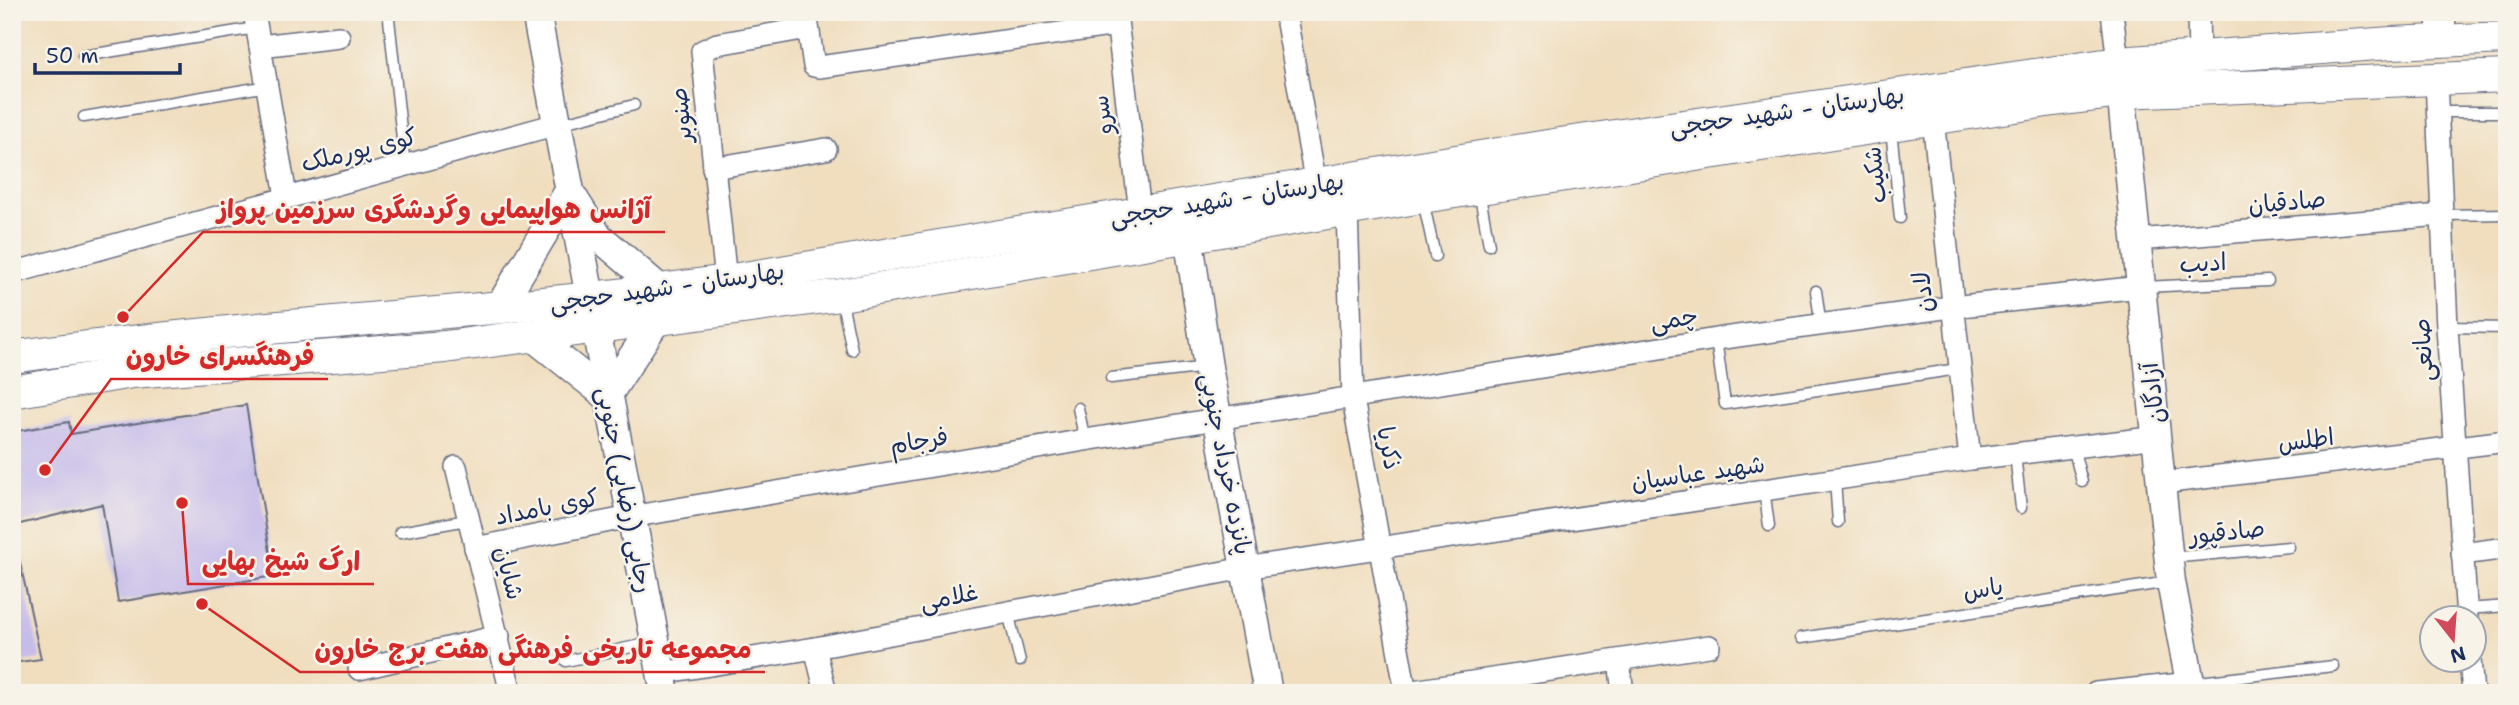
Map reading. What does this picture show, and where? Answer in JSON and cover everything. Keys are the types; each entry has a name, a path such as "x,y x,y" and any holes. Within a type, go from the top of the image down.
{"main road":[{"name":"بهارستان - شهید حججی","path":"12,357 126,341 499,308 656,321 719,292 1140,212 1185,220 1347,210 1933,119 2199,57 2391,43 2441,27 2507,38"},
{"path":"2436,79 2441,27"},
{"name":"بهارستان - شهید حججی","path":"12,392 132,372 445,347 533,337 662,290 841,295 1185,220 1316,185 1560,144 2120,77 2436,79 2507,76"},
{"path":"440,313 455,321 457,328 452,342 445,347"}],"street":[{"name":"رجایی (رضایی) جنوبی","path":"536,12 663,683"},
{"path":"1285,12 1316,185"},
{"path":"2112,12 2120,77"},
{"path":"2198,12 2199,57"},
{"path":"807,20 814,66 886,59 1117,19"},
{"name":"سرو","path":"1117,19 1140,212"},
{"name":"صنوبر","path":"719,292 713,168 702,51 717,44 807,20"},
{"path":"286,196 256,29 339,37"},
{"name":"آزادگان","path":"2120,77 2171,570 2192,688"},
{"name":"صانعی","path":"2436,79 2447,327 2466,604"},
{"name":"لادن","path":"1933,119 1951,307 1970,459"},
{"name":"کوی پورملک","path":"12,273 557,124"},
{"path":"713,168 826,149"},
{"path":"499,308 569,191 597,235 662,290"},
{"name":"ذکریا","path":"1347,210 1353,398 1406,692"},
{"name":"صادقیان","path":"2137,240 2442,215"},
{"name":"پانزده خرداد جنوبی","path":"1185,220 1217,421 1268,693"},
{"name":"چمی","path":"1217,421 1716,339 1951,307 2141,287"},
{"path":"533,337 607,396 656,321"},
{"name":"فرجام","path":"630,517 1084,440 1217,421"},
{"name":"شهید عباسیان","path":"1245,568 1970,459 2159,437"},
{"name":"اطلس","path":"2162,483 2507,441"},
{"name":"شایان","path":"456,467 511,693"},
{"name":"کوی بامداد","path":"475,548 630,517"},
{"path":"2462,555 2507,548"},
{"name":"غلامی","path":"663,683 815,648 1245,568"},
{"path":"359,668 499,636"},
{"path":"1406,692 1709,646"},
{"path":"815,648 826,693"},
{"path":"1619,660 1623,693"},
{"path":"2471,674 2473,693"},
{"path":"2096,693 2192,688"}],"lane":[{"path":"389,19 405,166"},
{"path":"83,56 256,29"},
{"path":"84,117 268,86"},
{"path":"557,124 634,106"},
{"path":"2436,112 2507,112"},
{"name":"شکیب","path":"1891,126 1900,218"},
{"path":"1478,188 1489,245"},
{"path":"1422,197 1434,256"},
{"path":"2442,215 2507,214"},
{"name":"ادیب","path":"2141,287 2267,281"},
{"path":"1816,291 1821,326"},
{"path":"841,295 852,350"},
{"path":"2447,327 2507,328"},
{"path":"1716,339 1726,404 1958,369"},
{"path":"1111,378 1208,367"},
{"path":"1078,408 1084,440"},
{"path":"2073,447 2081,482"},
{"path":"2015,454 2021,509"},
{"path":"1835,480 1838,522"},
{"path":"1764,489 1769,526"},
{"path":"400,532 467,520"},
{"name":"صادقپور","path":"2171,570 2289,547"},
{"name":"یاس","path":"1801,638 2171,570"},
{"path":"2488,609 2507,606"},
{"path":"1008,612 1020,661"},
{"path":"566,661 655,642"},
{"path":"2192,688 2333,666"}],"building":[{"path":"246,405 274,576 118,602 102,504 12,526 12,432 69,422 71,434"},
{"path":"19,558 41,659 12,663 12,559"}],"place":[{"name":"آژانس هواپیمایی و‌گردشگری سرزمین پرواز","path":"123,317"},
{"name":"فرهنگسرای خارون","path":"45,470"},
{"name":"ارگ شیخ بهایی","path":"182,503"},
{"name":"مجموعه تاریخی فرهنگی هفت برج خارون","path":"202,604"}]}
